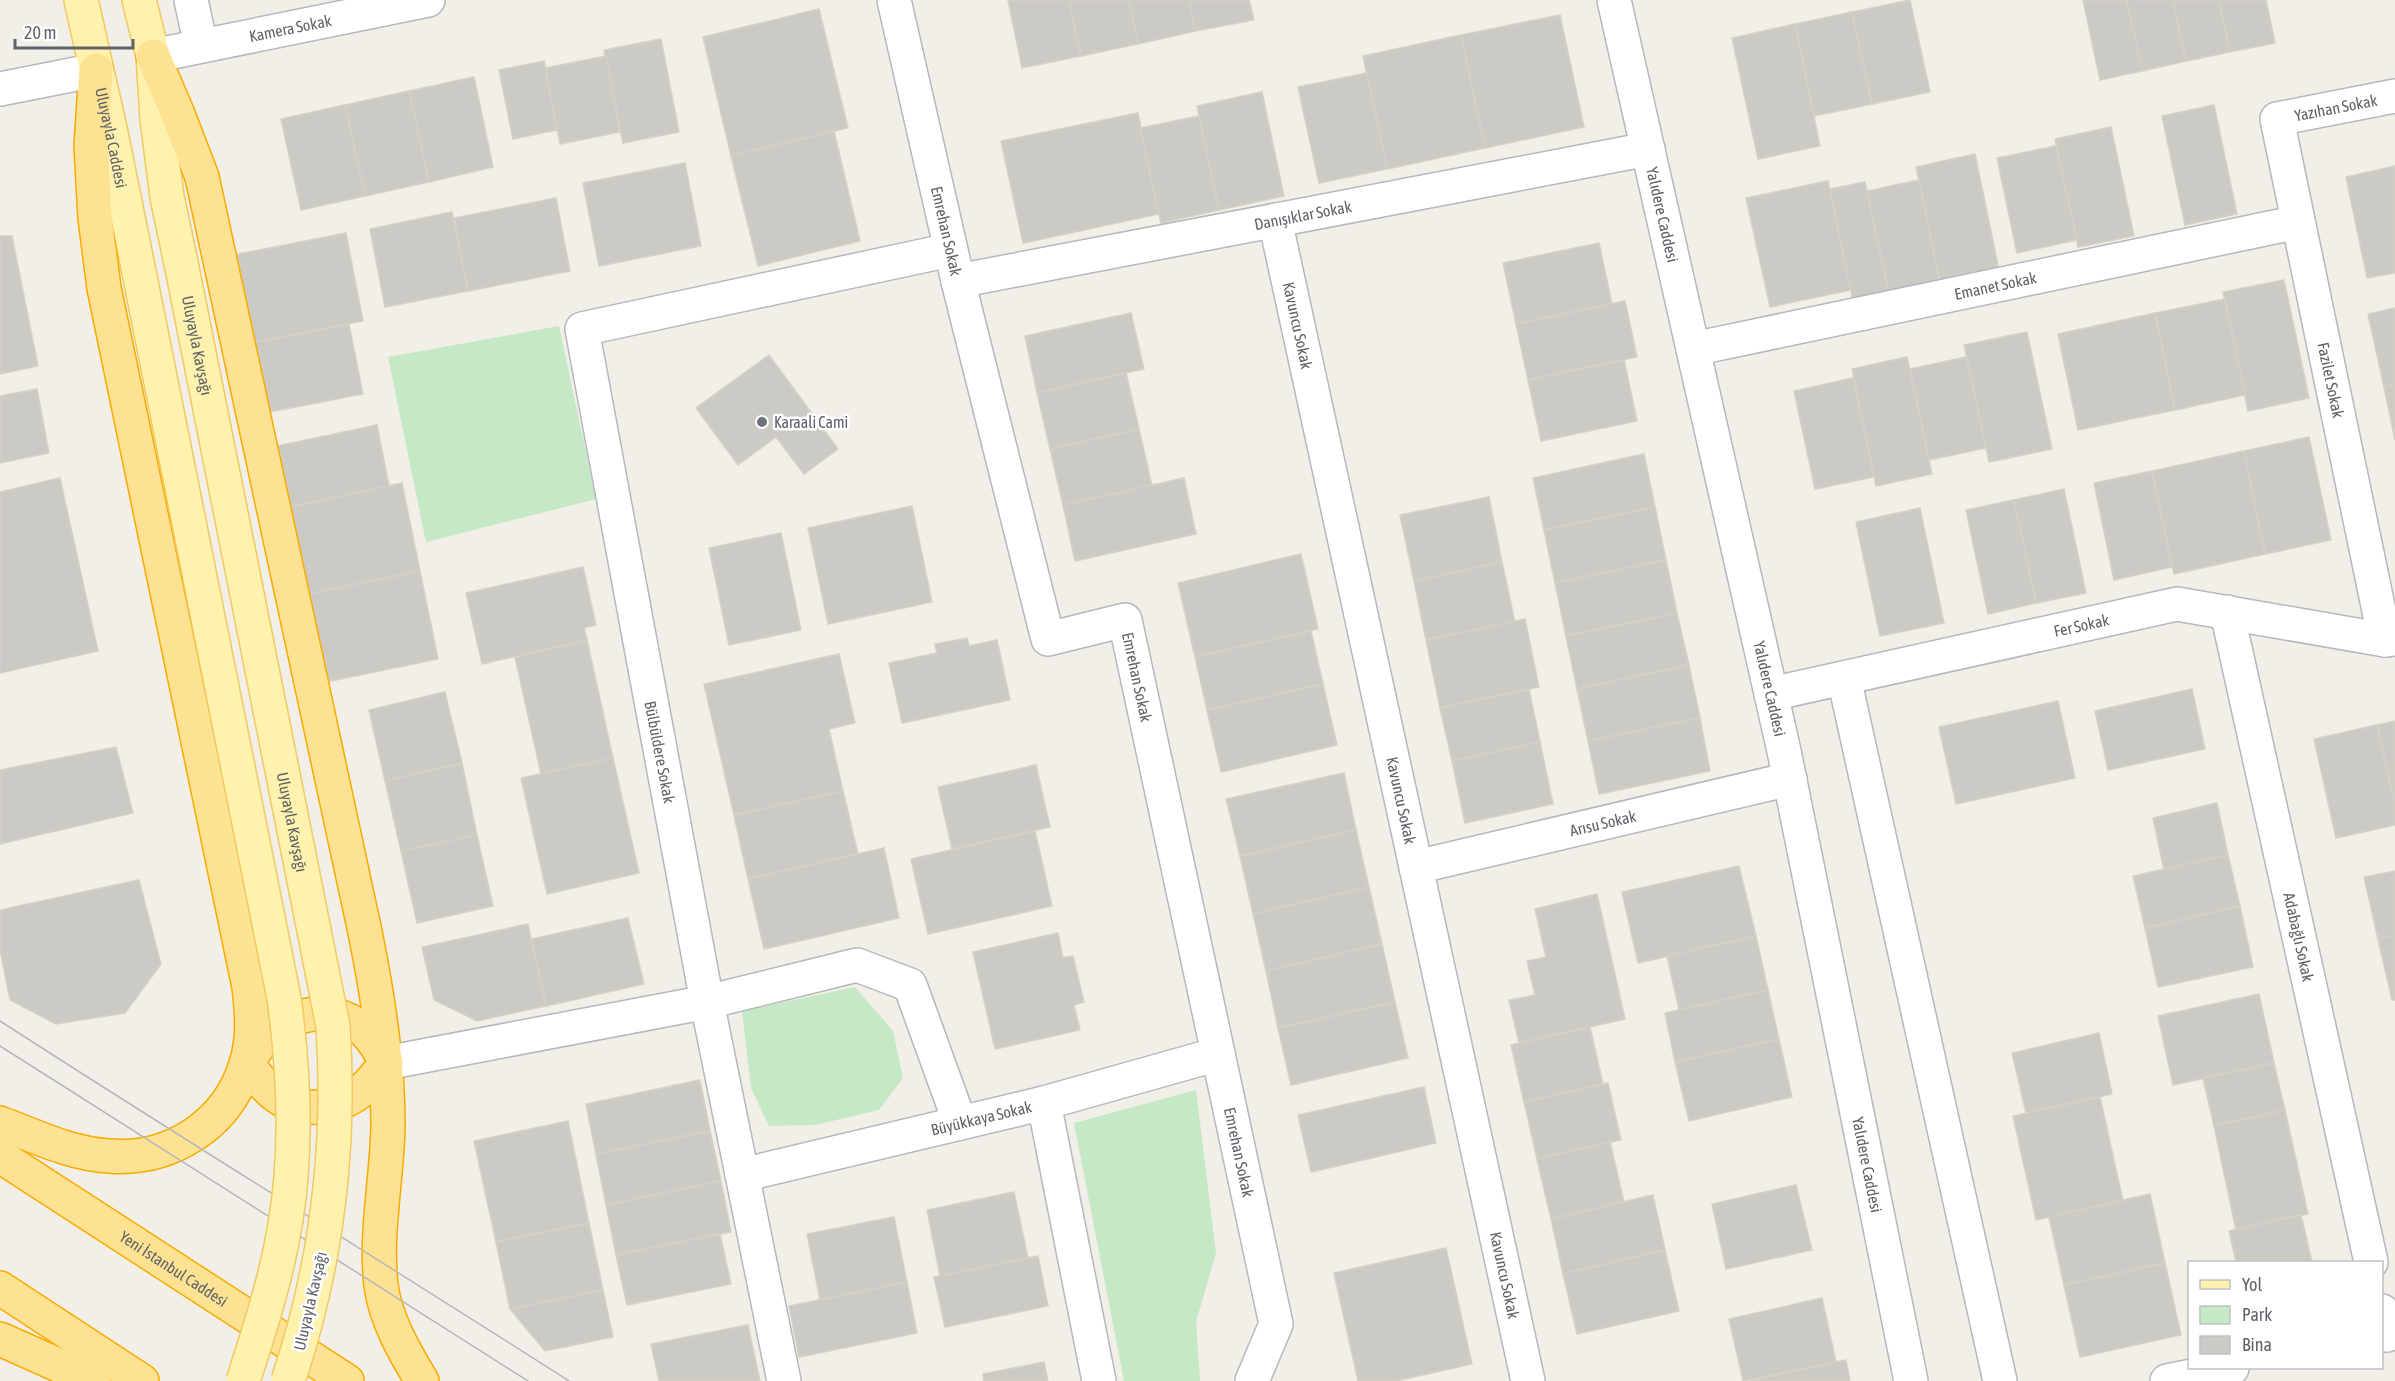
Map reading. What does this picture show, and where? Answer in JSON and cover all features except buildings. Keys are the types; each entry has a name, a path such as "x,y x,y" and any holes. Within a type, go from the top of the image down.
{"highway":[{"path":"153,56 177,112 205,189 365,932 377,995 386,1063 388,1127 380,1260 381,1288 392,1323 406,1354 422,1381"},
{"path":"96,70 91,146 95,218 104,288 249,987 252,1017 247,1063 263,1084 279,1099 300,1107 345,1101 361,1091 386,1063"},
{"path":"0,1123 77,1151 135,1157 162,1151 186,1141 204,1128 224,1107 238,1086 247,1063 260,1042 275,1027 290,1018 319,1013 347,1018 363,1029 375,1041 386,1063"},
{"name":"Yeni İstanbul Caddesi","path":"0,1156 347,1381"},
{"path":"0,1288 142,1381"},
{"path":"0,1339 94,1381"}],"main road":[{"name":"Uluyayla Caddesi","path":"81,0 140,277 284,998 292,1070 291,1176 288,1206 273,1285 243,1381"},
{"path":"139,0 153,56"},
{"name":"Uluyayla Kavşağı","path":"153,56 157,119 167,196 333,1026 337,1110 329,1211 315,1285 288,1381"}],"street":[{"path":"191,0 201,46"},
{"name":"Kamera Sokak","path":"153,56 428,0"},
{"name":"Emrehan Sokak","path":"894,0 954,266 1048,639 1125,620 1276,1324 1252,1381"},
{"name":"Yalıdere Caddesi","path":"1614,0 1790,779 1911,1381"},
{"path":"0,89 96,70"},
{"name":"Yazıhan Sokak","path":"2277,119 2395,96"},
{"name":"Fazilet Sokak","path":"2277,119 2390,640"},
{"name":"Danışıklar Sokak","path":"582,329 954,266 1275,220 1648,149"},
{"name":"Kavuncu Sokak","path":"1275,220 1528,1381"},
{"name":"Emanet Sokak","path":"1693,349 2298,222"},
{"name":"Bülbüldere Sokak","path":"582,329 707,1002 784,1381"},
{"name":"Fer Sokak","path":"1771,694 2177,604 2390,640"},
{"name":"Adabağlı Sokak","path":"2227,612 2371,1261"},
{"path":"1844,678 2000,1381"},
{"name":"Arısu Sokak","path":"1416,867 1790,779"},
{"path":"386,1063 707,1002 857,965 910,986 960,1123"},
{"name":"Büyükkaya Sokak","path":"742,1175 1044,1103 1218,1054"},
{"path":"1044,1103 1099,1381"},
{"path":"2167,1381 2227,1369"}],"green space":[{"path":"559,326 596,499 426,542 388,357"},
{"path":"855,987 893,1031 903,1078 879,1110 815,1125 769,1126 751,1088 742,1011"},
{"path":"1196,1090 1216,1253 1196,1322 1200,1381 1124,1381 1074,1123"}],"tram line":[{"path":"0,1021 569,1381"},
{"path":"0,1046 528,1381"}],"place":[{"name":"Karaali Cami","path":"762,422"}]}
